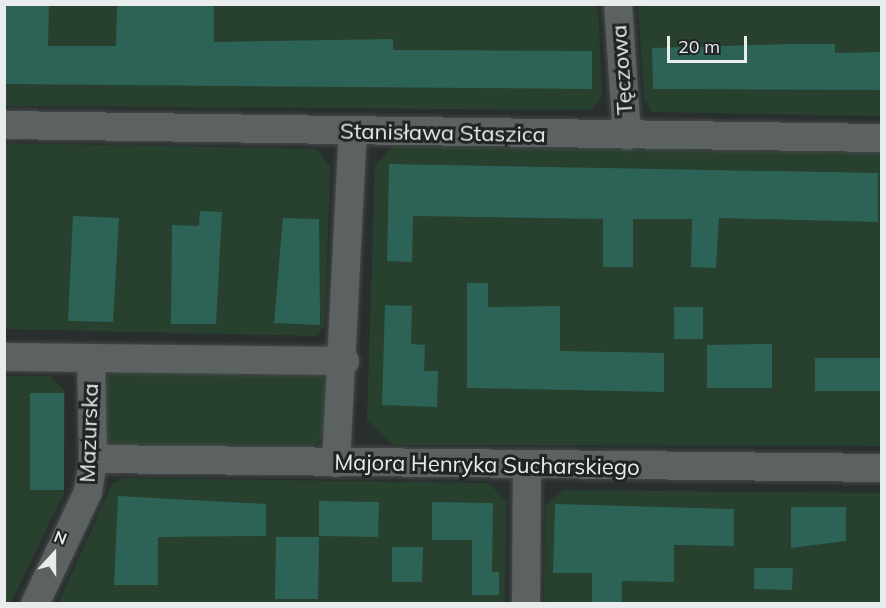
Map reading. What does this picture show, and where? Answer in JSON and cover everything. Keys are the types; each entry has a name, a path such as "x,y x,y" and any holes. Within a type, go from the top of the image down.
{"street":[{"name":"Tęczowa","path":"618,4 627,136"},
{"name":"Stanisława Staszica","path":"4,125 353,132 882,138"},
{"path":"336,463 345,361 353,132"},
{"path":"4,357 345,361"},
{"name":"Mazurska","path":"35,603 88,492 93,459 91,358"},
{"name":"Majora Henryka Sucharskiego","path":"93,459 527,466 882,468"},
{"path":"526,603 527,466"}],"green space":[{"path":"5,5 598,5 602,96 591,110 5,106"},
{"path":"638,5 881,5 881,116 652,112 644,99"},
{"path":"5,143 316,149 330,166 325,326 315,336 5,329"},
{"path":"393,146 881,153 881,446 392,445 367,420 375,166"},
{"path":"114,370 321,375 327,385 325,436 309,451 113,448 105,441 100,384"},
{"path":"5,376 50,376 65,391 64,493 11,603 5,604"},
{"path":"122,478 489,483 507,502 505,603 58,604 112,484"},
{"path":"563,490 881,493 881,603 544,604 545,506"}],"building":[{"path":"4,4 49,4 48,46 116,46 117,4 214,4 214,42 393,39 393,50 592,51 592,89 4,84"},
{"path":"835,44 835,53 882,52 882,90 653,89 652,48"},
{"path":"389,164 878,173 878,222 719,218 716,268 691,267 692,219 633,219 633,267 603,267 603,219 413,216 412,262 387,261"},
{"path":"200,211 222,212 216,324 171,324 172,225 199,226"},
{"path":"73,216 119,218 113,322 68,321"},
{"path":"283,218 319,219 320,325 274,323"},
{"path":"467,283 488,283 488,307 560,306 560,351 664,353 664,392 467,388"},
{"path":"385,305 412,306 411,344 425,345 424,371 438,371 437,407 382,405"},
{"path":"674,307 703,307 703,339 674,339"},
{"path":"772,344 772,388 707,388 707,345"},
{"path":"815,358 882,358 882,391 815,391"},
{"path":"30,393 64,393 64,490 30,490"},
{"path":"118,496 266,504 266,536 158,537 158,585 114,585"},
{"path":"319,501 379,502 378,537 319,536"},
{"path":"432,502 493,503 492,572 499,572 499,595 472,595 472,540 432,540"},
{"path":"555,504 734,509 734,546 674,545 674,582 622,581 622,603 592,603 592,573 553,573"},
{"path":"791,507 846,507 846,541 791,548"},
{"path":"276,537 319,537 318,599 275,599"},
{"path":"392,547 423,547 422,582 392,582"},
{"path":"754,568 793,568 792,590 754,589"}]}
